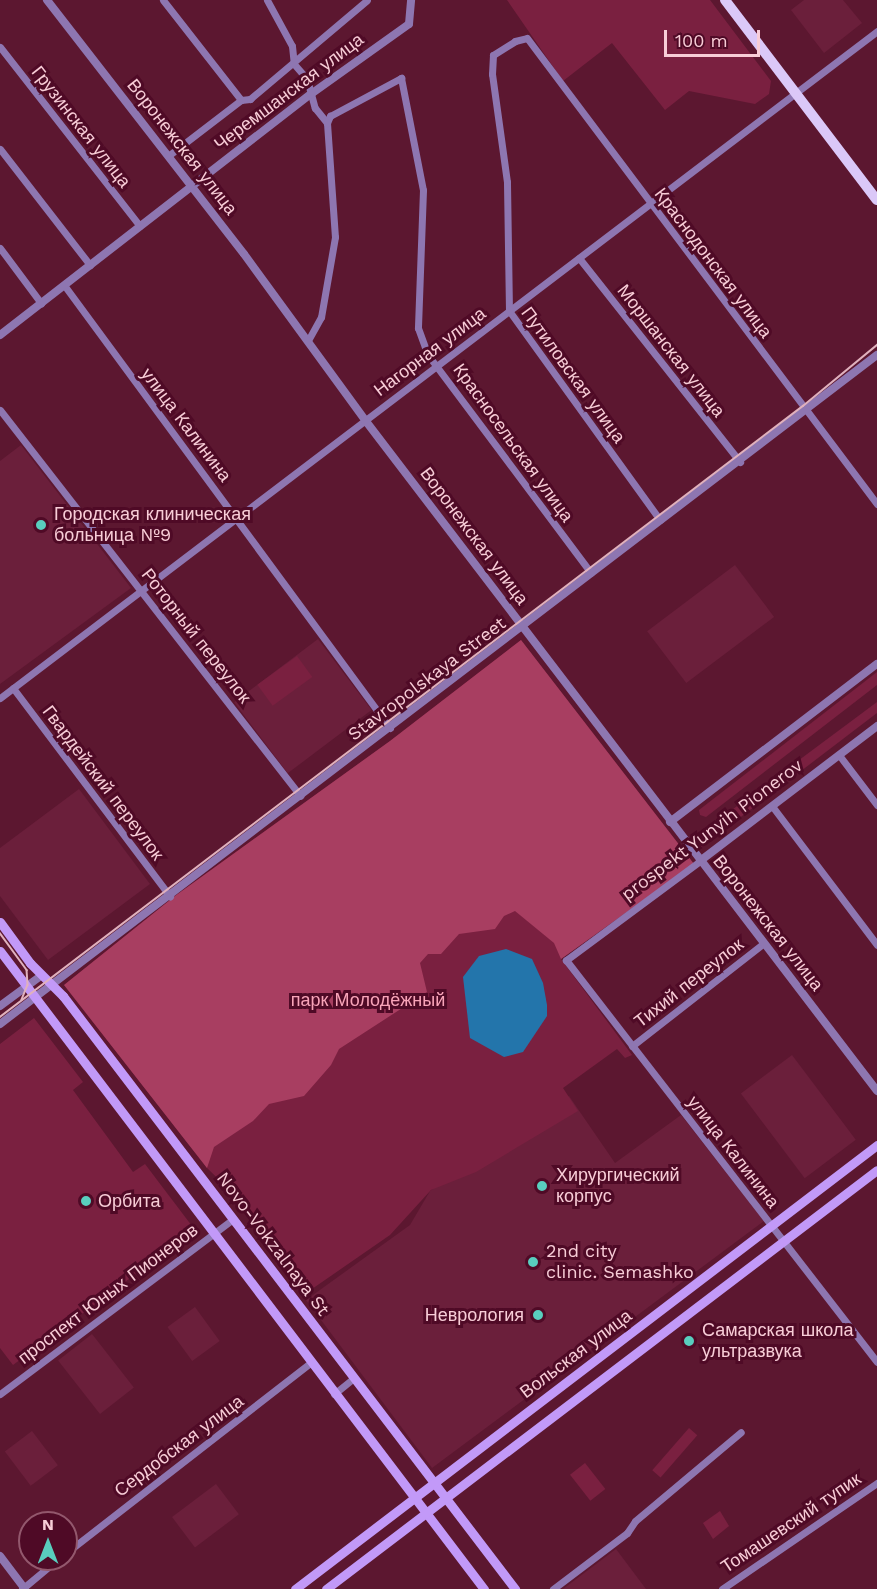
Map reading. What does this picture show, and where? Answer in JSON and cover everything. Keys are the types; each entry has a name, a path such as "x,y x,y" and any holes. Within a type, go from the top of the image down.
{"main road":[{"path":"724,0 877,200"},
{"name":"Novo-Vokzalnaya St","path":"0,922 52,985 233,1219 515,1589"},
{"path":"0,951 413,1499 484,1589"},
{"name":"Вольская улица","path":"295,1589 877,1145"},
{"name":"Вольская улица","path":"326,1589 877,1170"}],"street":[{"name":"Воронежская улица","path":"47,0 193,186 309,339 365,420 877,1091"},
{"path":"163,0 241,100"},
{"path":"267,0 296,58 294,64 307,79 315,108 327,123 335,237 321,316 309,339"},
{"path":"168,156 241,100 250,99 367,0"},
{"name":"Черемшанская улица","path":"0,335 311,93 409,24 411,0"},
{"name":"Нагорная улица","path":"0,698 877,31"},
{"name":"Краснодонская улица","path":"527,38 649,205 877,504"},
{"name":"Путиловская улица","path":"527,38 493,55 492,74 507,182 508,311 660,520"},
{"name":"Грузинская улица","path":"0,47 140,226"},
{"name":"Красносельская улица","path":"327,123 330,116 401,78 423,190 418,328 428,355 591,573"},
{"path":"0,149 90,265"},
{"path":"0,248 41,303"},
{"name":"Моршанская улица","path":"579,258 740,462"},
{"name":"улица Калинина","path":"64,285 390,728"},
{"name":"Stavropolskaya Street","path":"34,998 660,520 740,462 877,355"},
{"name":"Роторный переулок","path":"0,410 300,796"},
{"name":"prospekt Yunyih Pionerov","path":"670,822 877,664"},
{"name":"Гвардейский переулок","path":"13,688 170,896"},
{"name":"prospekt Yunyih Pionerov","path":"566,960 877,726"},
{"path":"839,755 877,805"},
{"path":"772,806 877,945"},
{"name":"Тихий переулок","path":"632,1046 764,944"},
{"name":"улица Калинина","path":"566,960 877,1362"},
{"path":"0,1006 42,975"},
{"path":"0,1024 34,998"},
{"name":"проспект Юных Пионеров","path":"0,1394 233,1219"},
{"name":"Сердобская улица","path":"78,1544 310,1363"},
{"path":"334,1394 354,1378"},
{"path":"553,1589 627,1533 635,1521 741,1432"},
{"name":"Томашевский тупик","path":"722,1589 877,1483"},
{"path":"0,1556 23,1588 44,1571"}],"shaded area":[{"path":"804,0 843,0 862,23 824,53 791,10"},
{"name":"Городская клиническая больница №9","path":"21,445 131,588 0,684 0,461"},
{"path":"735,565 774,617 686,683 647,631"},
{"path":"318,639 372,710 288,773 234,702"},
{"path":"79,789 150,884 48,960 0,896 0,848"},
{"path":"792,1055 856,1140 805,1178 741,1094"},
{"name":"2nd city clinic. Semashko","path":"569,1096 615,1163 681,1115 764,1221 432,1468 306,1300 410,1225 430,1191"},
{"path":"195,1307 220,1341 192,1361 167,1327"},
{"path":"92,1334 134,1388 100,1414 58,1360"},
{"path":"32,1431 58,1465 31,1486 5,1451"},
{"path":"216,1484 239,1514 195,1547 172,1517"},
{"path":"616,1549 646,1589 563,1589"}],"green space":[{"path":"507,0 710,0 771,81 769,94 755,104 689,91 665,110 612,43 563,81"},
{"name":"парк Молодёжный","path":"521,640 694,864 561,959 632,1055 625,1058 617,1049 563,1088 578,1111 476,1172 431,1190 390,1235 312,1289 301,1280 242,1202 207,1168 64,985 175,896 390,741"},
{"name":"парк Молодёжный","path":"521,640 694,864 561,959 554,943 515,911 504,916 495,929 459,934 441,954 428,954 420,963 427,992 339,1049 331,1065 304,1096 269,1104 253,1121 214,1147 207,1168 64,985 175,896 390,741"},
{"path":"297,656 312,677 273,706 257,685"},
{"path":"877,672 877,685 706,817 700,815 699,810"},
{"path":"877,702 877,713 700,848 695,844 697,836"},
{"name":"Орбита","path":"34,1018 83,1082 73,1090 133,1172 145,1164 195,1230 13,1365 0,1348 0,1044"},
{"path":"689,1428 697,1435 661,1477 652,1470"},
{"path":"585,1463 605,1489 590,1501 570,1475"},
{"path":"720,1511 729,1526 713,1539 703,1523"}],"water":[{"path":"506,949 532,959 543,983 547,1016 523,1052 504,1057 470,1038 463,977 479,956"}],"tram line":[{"path":"0,1017 803,406 877,345"},
{"path":"0,933 27,970 28,985 22,1000"}],"place":[{"name":"Городская клиническая больница №9","path":"41,525"},
{"name":"Хирургический корпус","path":"542,1186"},
{"name":"Орбита","path":"86,1201"},
{"name":"2nd city clinic. Semashko","path":"533,1262"},
{"name":"Неврология","path":"538,1315"},
{"name":"Самарская школа ультразвука","path":"689,1341"}]}
